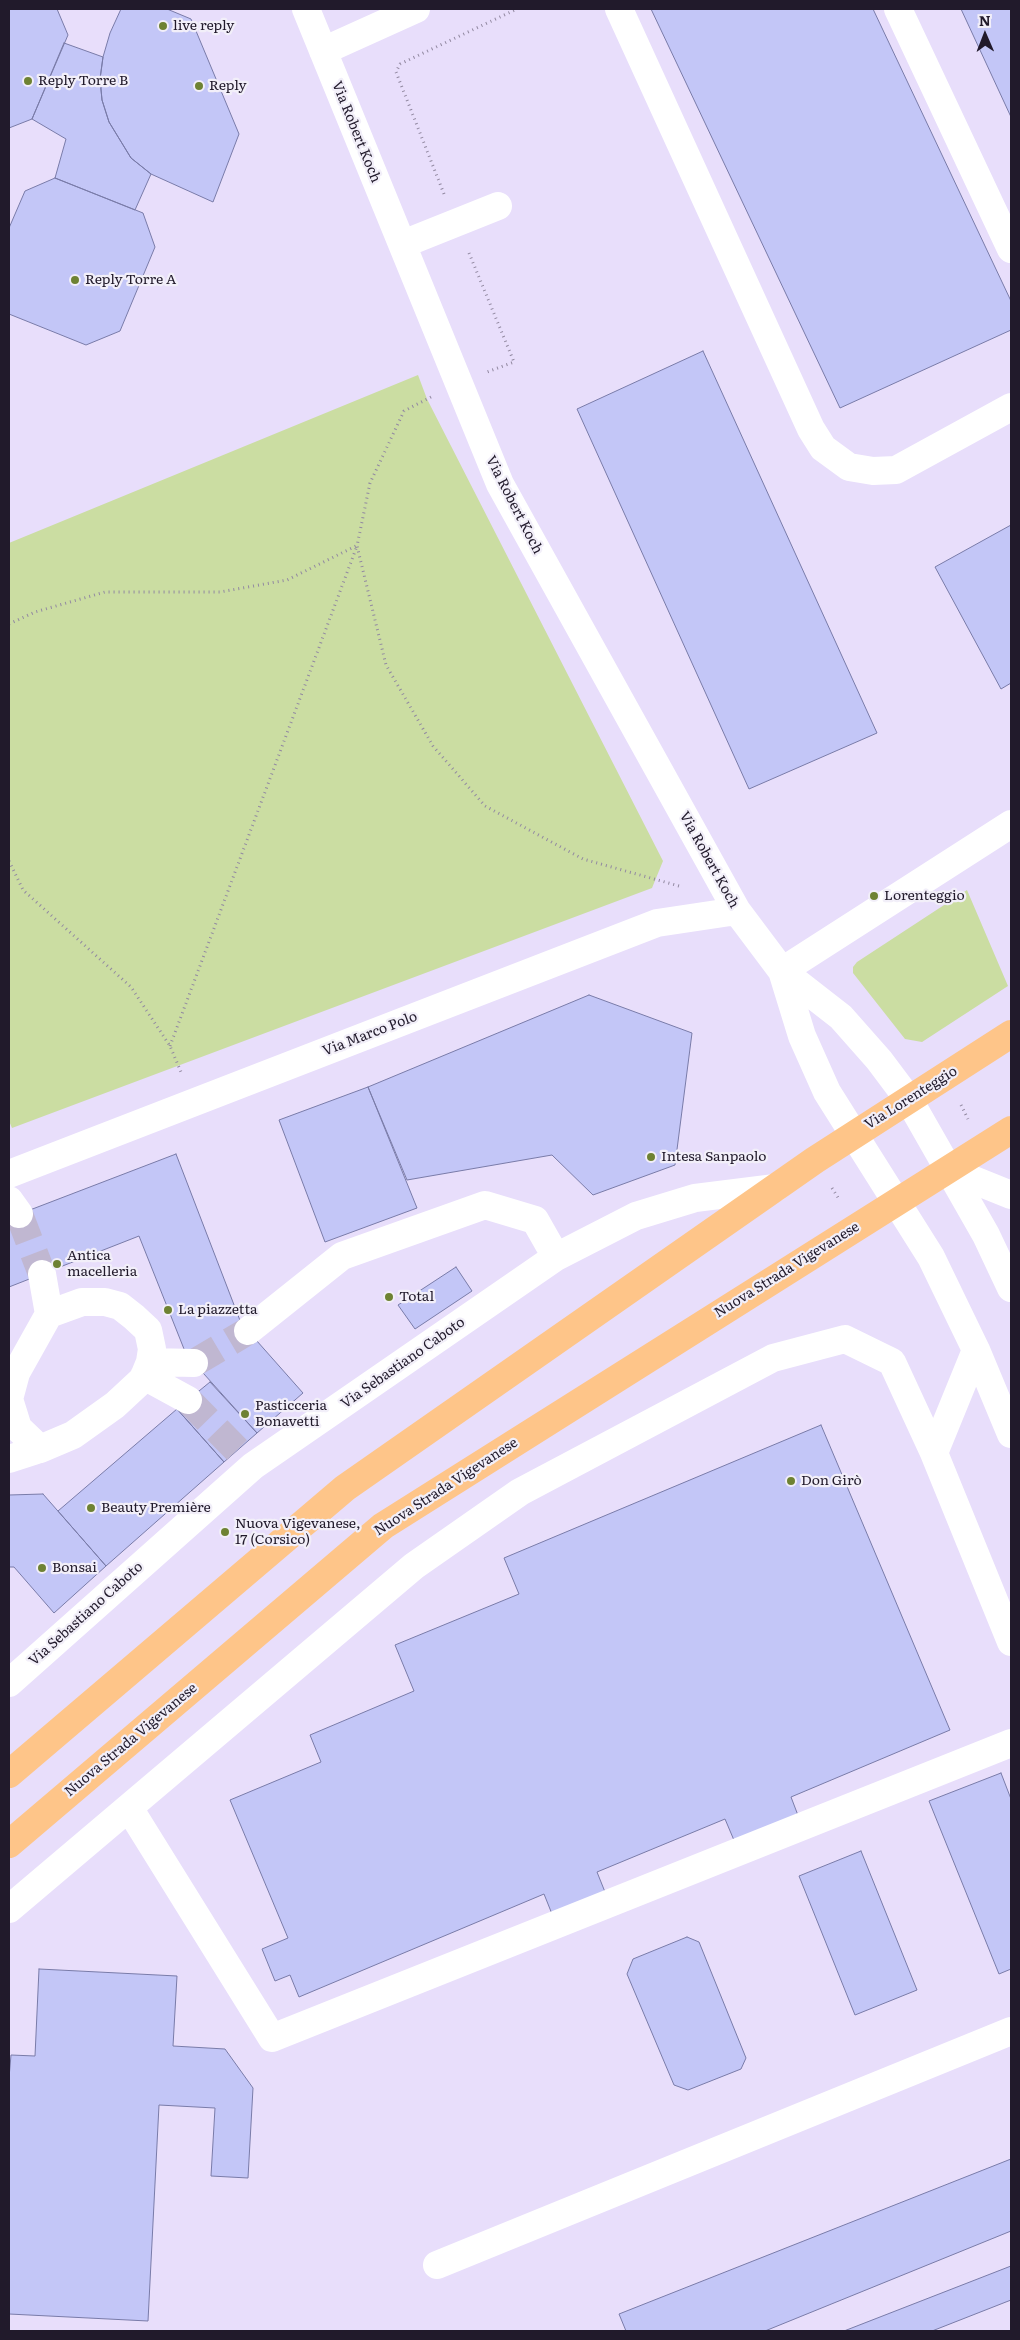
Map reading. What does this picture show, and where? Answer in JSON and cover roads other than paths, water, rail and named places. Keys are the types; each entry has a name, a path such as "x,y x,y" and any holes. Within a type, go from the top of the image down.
{"main road":[{"name":"Via Lorenteggio","path":"853,1135 1011,1034"},
{"path":"898,1201 1011,1130"},
{"path":"9,1774 345,1488 853,1135"},
{"name":"Nuova Strada Vigevanese","path":"9,1844 383,1526 898,1201"}],"street":[{"name":"Via Robert Koch","path":"306,9 500,484 737,911 782,971 841,1017 879,1060 909,1100 986,1234 1011,1288"},
{"path":"324,51 416,9"},
{"path":"619,9 811,429 823,448 849,468 873,471 896,470 1011,406"},
{"path":"898,9 1011,249"},
{"path":"403,244 498,206"},
{"path":"782,971 1008,830"},
{"name":"Via Marco Polo","path":"9,1174 657,923 737,911"},
{"name":"Via Robert Koch","path":"782,971 802,1036 827,1092 853,1135"},
{"name":"Via Lorenteggio","path":"853,1135 898,1201 931,1257 976,1350 1011,1434"},
{"path":"949,1170 1011,1195"},
{"name":"Via Sebastiano Caboto","path":"9,1683 245,1459 556,1257 636,1216 695,1198 775,1188"},
{"path":"248,1331 342,1256 485,1205 535,1220 556,1257"},
{"path":"40,1449 18,1428 9,1400 16,1373 49,1314 42,1274"},
{"path":"9,1459 73,1436 123,1399 147,1369 152,1349 148,1330 120,1306 105,1302 82,1302 49,1314"},
{"path":"9,1910 414,1566 520,1492 774,1358 845,1339 892,1362 934,1453 1011,1642"},
{"path":"934,1453 976,1350"},
{"path":"147,1369 194,1363"},
{"path":"147,1369 188,1400"},
{"path":"129,1808 272,2038 1011,1743"},
{"path":"437,2265 1011,2031"}],"tunnel":[{"path":"19,1214 42,1274"},
{"path":"194,1363 248,1331"},
{"path":"188,1400 238,1451"}],"place":[{"name":"live reply","path":"163,26"},
{"name":"Reply Torre B","path":"28,81"},
{"name":"Reply","path":"199,86"},
{"name":"Reply Torre A","path":"75,280"},
{"name":"Lorenteggio","path":"874,896"},
{"name":"Intesa Sanpaolo","path":"651,1157"},
{"name":"Antica macelleria","path":"57,1264"},
{"name":"Total","path":"389,1297"},
{"name":"La piazzetta","path":"168,1310"},
{"name":"Pasticceria Bonavetti","path":"245,1414"},
{"name":"Don Girò","path":"791,1481"},
{"name":"Beauty Première","path":"91,1508"},
{"name":"Nuova Vigevanese, 17 (Corsico)","path":"225,1532"},
{"name":"Bonsai","path":"42,1568"}]}
